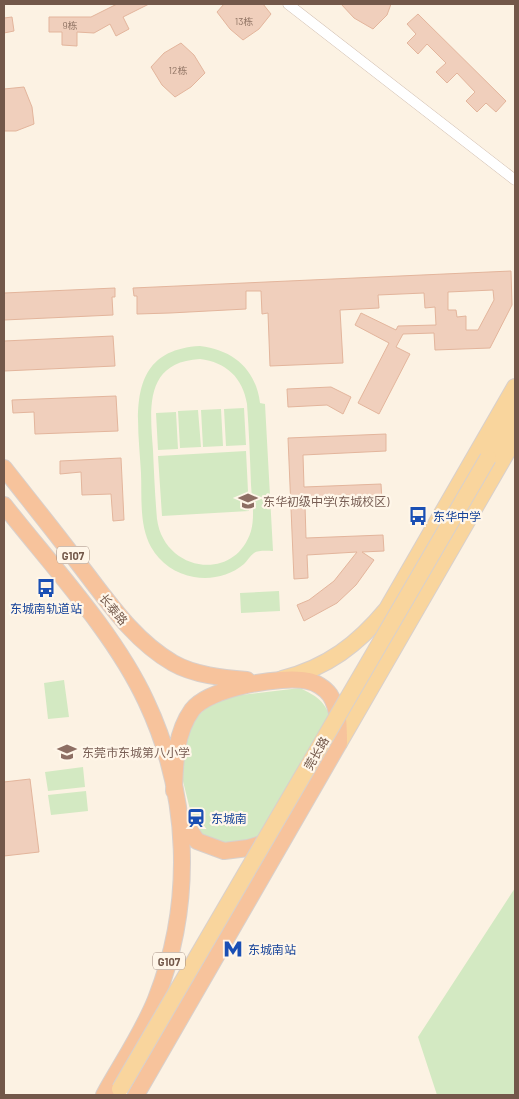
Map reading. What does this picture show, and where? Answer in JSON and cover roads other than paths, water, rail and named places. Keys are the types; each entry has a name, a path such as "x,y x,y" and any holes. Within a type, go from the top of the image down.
{"highway":[{"name":"长泰路","path":"4,468 103,596 132,630 153,650 174,664 196,672 219,677 269,682"},
{"name":"长泰路","path":"4,505 116,649 146,701 168,760 174,791"},
{"name":"G107","path":"269,682 307,680 319,686 330,695 339,718 339,743"},
{"path":"174,791 178,743 184,724 193,708 220,691 269,682"},
{"name":"莞长路","path":"125,1093 292,825 339,743"},
{"name":"G107","path":"104,1095 155,1001 175,940 183,877 178,814 174,791"},
{"path":"178,814 197,841 224,851 248,848 272,841 292,825"}],"main road":[{"path":"269,682 302,673 331,661 368,632 387,609 515,387"},
{"name":"莞长路","path":"125,1093 515,412"},
{"name":"莞长路","path":"339,743 514,445"}],"street":[{"path":"288,4 515,180"}],"place":[{"name":"东华初级中学(东城校区)","path":"248,501"},
{"name":"东华中学","path":"418,516"},
{"name":"东城南轨道站","path":"46,588"},
{"name":"东莞市东城第八小学","path":"67,752"},
{"name":"东城南","path":"196,818"},
{"name":"东城南站","path":"233,949"}]}
